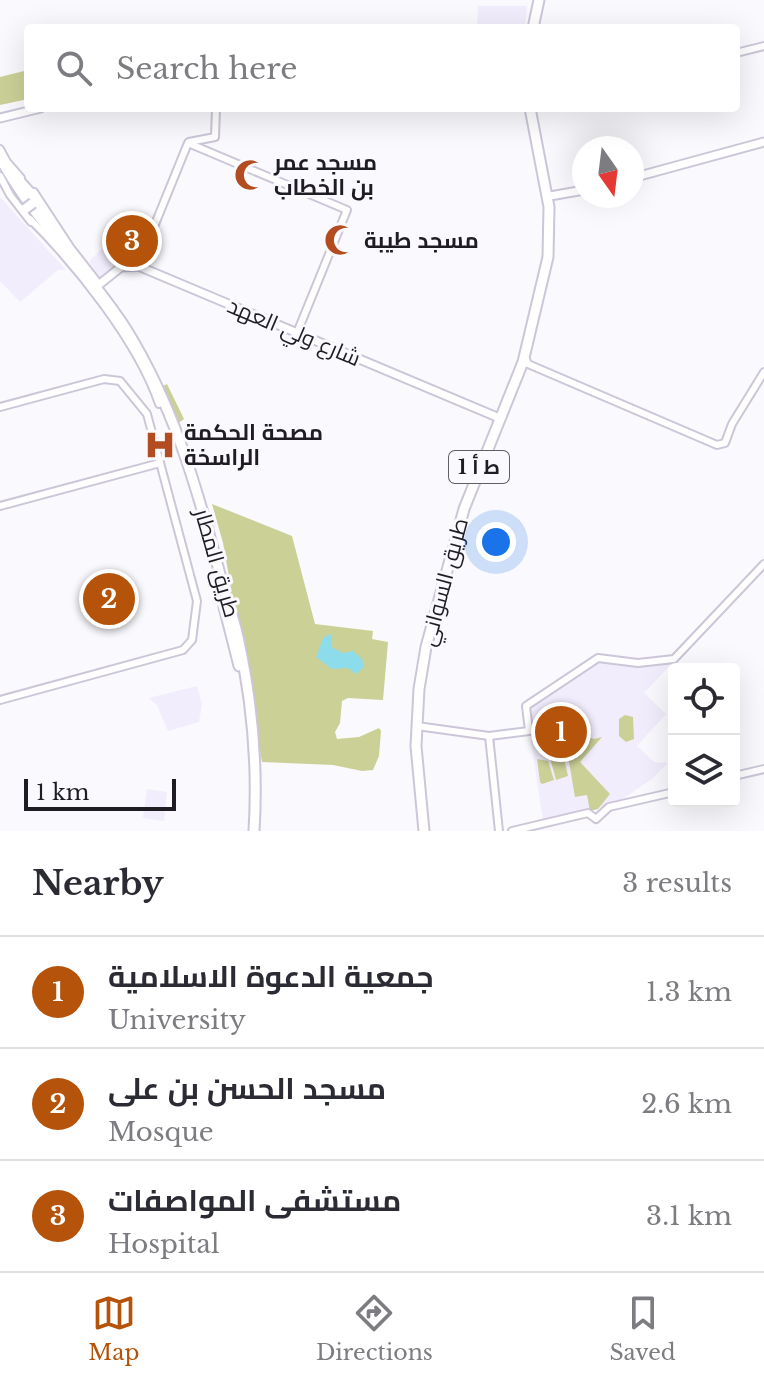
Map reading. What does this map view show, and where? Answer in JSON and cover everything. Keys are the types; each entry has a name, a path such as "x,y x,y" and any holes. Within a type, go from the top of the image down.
{"highway":[{"path":"533,24 537,2"},
{"name":"طريق السواني","path":"464,511 526,363 552,249 552,198 532,112"},
{"name":"طريق السواني","path":"425,831 419,772 419,726 430,642 464,511 523,362 549,250 548,198 532,112"},
{"path":"1,169 27,208"},
{"name":"طريق المطار","path":"1,169 112,313 160,404 181,452 198,506 243,680"},
{"name":"طريق المطار","path":"27,208 39,203 53,233 140,352 178,433 237,633 251,749 251,830"}],"main road":[{"path":"0,118 25,112"},
{"path":"644,175 764,142"},
{"path":"552,198 572,193"},
{"path":"97,293 121,267 138,266"},
{"name":"شارع ولي العهد","path":"138,266 499,418"}],"street":[{"path":"740,52 764,46"},
{"path":"189,142 215,137 216,112"},
{"path":"138,266 189,142"},
{"path":"189,142 347,209 297,333"},
{"path":"0,149 10,167 43,203 53,233"},
{"path":"1,169 27,208 53,233"},
{"path":"97,293 160,404 147,414"},
{"path":"526,363 717,445 725,443 732,424 764,372"},
{"path":"0,407 112,378 123,383 147,414 197,601 189,645 174,653 0,700"},
{"path":"0,506 160,463"},
{"path":"419,726 489,736 529,731 527,705 597,659 638,663 674,659 764,564"},
{"path":"489,736 499,831"},
{"path":"740,775 764,769"},
{"path":"512,831 588,813 596,819 609,807 668,793"}],"shaded area":[{"path":"478,6 527,6 525,24 477,24"},
{"path":"0,197 66,270 58,270 20,302 0,281"},
{"path":"106,245 112,249 108,254 118,265 102,280 89,261"},
{"path":"598,659 638,665 673,662 668,663 668,667 644,693 666,714 637,746 654,762 668,763 652,779 615,804 543,821 526,708"},
{"path":"197,686 202,704 199,722 168,731 157,705 149,698"},
{"path":"147,789 167,792 164,821 143,818"}],"green space":[{"path":"24,71 24,100 0,105 0,77"},
{"path":"167,384 184,419 177,424 168,397 161,387"},
{"path":"212,504 292,536 315,624 373,631 372,639 388,642 383,700 348,698 342,701 340,723 335,732 337,739 359,737 379,728 379,756 373,770 262,762 223,543"},
{"path":"625,715 633,717 634,739 626,742 619,736 619,719"},
{"path":"579,737 594,739 602,737 580,762 610,794 598,809 590,811 587,795 575,797 568,756 570,745"},
{"path":"551,746 564,758 568,776 556,780 550,758"},
{"path":"537,759 548,761 554,780 540,782"}],"water":[{"path":"332,634 331,647 343,653 353,651 362,659 364,667 356,674 348,668 332,669 316,657 324,636 328,637"}],"place":[{"name":"مسجد عمر بن الخطاب","path":"250,175"},
{"name":"مسجد طيبة","path":"340,240"},
{"name":"مستشفى المواصفات","path":"132,241"},
{"name":"مصحة الحكمة الراسخة","path":"160,445"},
{"name":"مسجد الحسن بن على","path":"109,599"},
{"name":"جمعية الدعوة الاسلامية","path":"561,732"}]}
